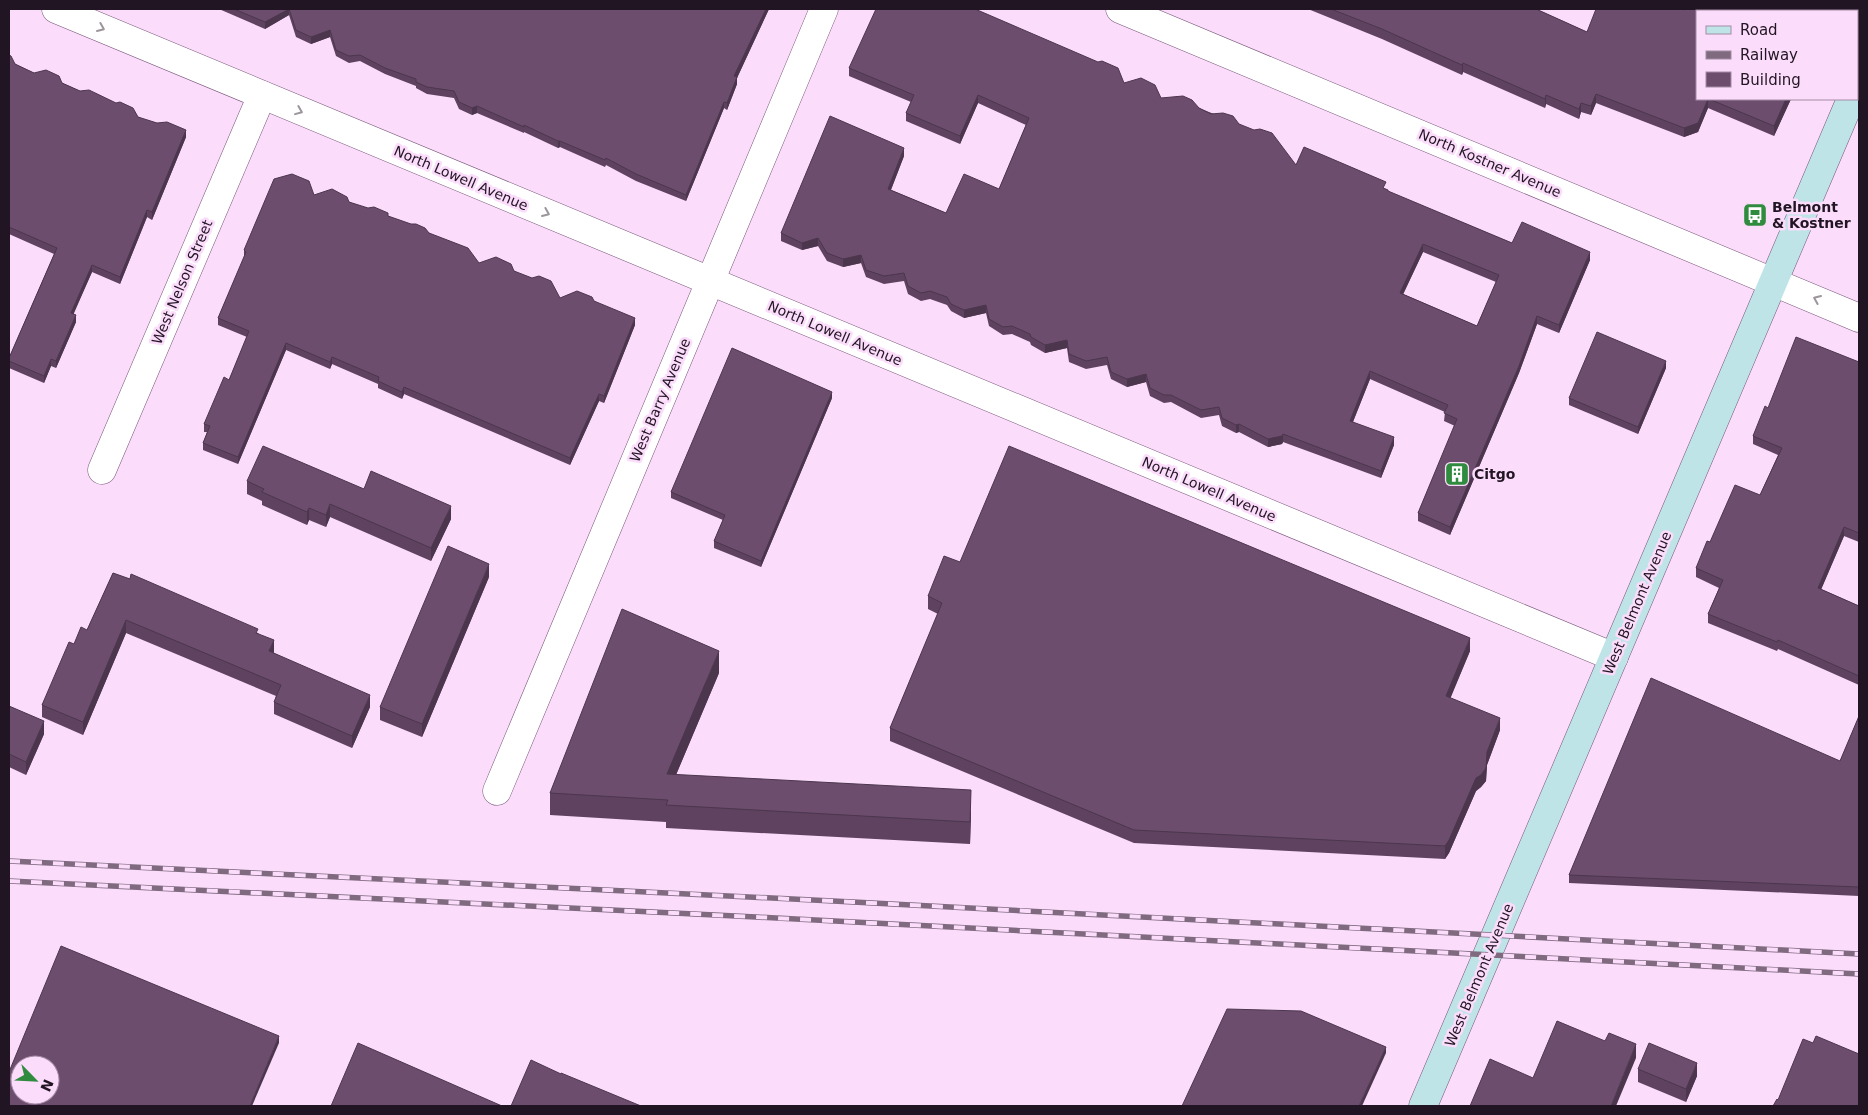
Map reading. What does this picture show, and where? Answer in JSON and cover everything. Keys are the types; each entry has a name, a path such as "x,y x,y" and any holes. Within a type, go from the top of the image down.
{"main road":[{"name":"West Belmont Avenue","path":"1423,1106 1851,100"}],"street":[{"name":"North Lowell Avenue","path":"56,9 1614,657"},
{"name":"West Barry Avenue","path":"497,791 824,9"},
{"name":"North Kostner Avenue","path":"1120,9 1859,318"},
{"name":"West Nelson Street","path":"102,470 262,95"}],"building":[{"path":"234,9 289,9 265,22"},
{"path":"289,9 766,9 734,76 737,77 727,103 724,102 686,195 636,174 606,158 605,160 477,106 472,108 459,102 454,91 427,87 416,82 416,79 385,68 360,55 349,56 336,50 330,30 311,37 296,30"},
{"path":"876,9 975,9 1098,62 1102,61 1118,68 1124,83 1141,78 1155,85 1161,98 1183,96 1192,100 1199,108 1211,114 1223,113 1233,116 1239,124 1254,130 1260,129 1272,133 1296,165 1304,147 1386,182 1383,188 1388,191 1512,243 1522,222 1590,252 1559,325 1537,316 1519,366 1450,527 1418,513 1457,419 1444,413 1448,405 1370,371 1350,421 1394,437 1381,471 1283,434 1282,436 1268,439 1239,424 1236,425 1222,418 1219,407 1201,410 1171,395 1164,395 1150,388 1146,374 1127,379 1111,372 1107,357 1086,361 1069,354 1067,340 1045,345 1031,337 1030,334 1012,326 1003,327 989,319 986,305 964,310 951,304 947,297 930,291 921,293 908,286 904,273 884,276 866,270 861,255 843,259 827,253 818,238 802,243 781,233 830,116 904,148 888,189 946,213 964,174 999,189 1029,118 978,95 960,136 906,113 914,95 849,68","holes":["1423,244 1499,275 1477,326 1400,293"]},
{"path":"1331,9 1536,9 1587,32 1596,9 1825,9 1696,10 1696,100 1708,100 1698,123 1684,128 1596,94 1591,106 1581,103 1579,109 1546,95 1545,99 1463,63 1462,65 1382,29"},
{"path":"9,55 15,64 34,73 46,70 59,76 62,83 80,91 89,90 116,103 120,102 133,108 138,117 157,123 167,122 186,130 152,212 147,210 120,277 92,265 71,313 76,315 56,361 51,359 44,376 9,361 57,248 9,227"},
{"path":"1711,100 1786,100 1774,126"},
{"path":"292,174 309,181 314,195 332,189 347,197 349,202 368,208 374,207 388,213 388,216 416,224 425,228 429,233 468,248 479,263 496,257 511,264 514,271 532,278 539,276 551,281 560,298 577,291 592,297 594,301 635,318 604,396 599,394 570,458 404,387 402,392 378,381 379,377 332,357 330,362 286,343 238,457 203,443 210,426 204,424 224,377 229,380 249,331 218,318 274,179"},
{"path":"1597,332 1666,361 1638,427 1569,398"},
{"path":"1796,337 1859,362 1859,533 1844,527 1818,588 1859,606 1859,676 1778,640 1777,642 1708,614 1723,580 1696,568 1707,541 1710,542 1735,485 1760,495 1782,448 1753,436 1765,406 1768,408"},
{"path":"732,348 832,392 761,561 714,541 725,515 671,492"},
{"path":"263,446 364,489 371,471 451,506 431,548 330,504 326,515 309,508 307,512 262,492 264,489 247,481"},
{"path":"1009,446 1470,638 1446,696 1500,718 1487,752 1486,768 1476,778 1445,846 1134,830 890,728 942,603 928,596 944,556 960,562"},
{"path":"448,546 489,564 422,724 380,707"},
{"path":"113,573 130,579 131,574 258,629 256,633 274,640 269,651 370,695 352,736 274,702 281,685 126,620 83,722 42,705 69,642 74,644 81,627 87,630"},
{"path":"622,609 719,651 667,774 971,790 970,822 666,805 668,800 550,793"},
{"path":"1651,678 1840,761 1859,716 1859,887 1569,875"},
{"path":"9,706 44,721 26,762 9,754"},
{"path":"61,946 279,1036 250,1106 9,1106 10,1070 10,1105 60,1105 60,1055 16,1055"},
{"path":"1227,1009 1301,1011 1386,1047 1359,1106 1182,1106"},
{"path":"1557,1021 1605,1041 1609,1033 1636,1044 1611,1106 1470,1106 1490,1059 1533,1078"},
{"path":"1816,1036 1859,1054 1859,1106 1773,1106 1778,1100 1803,1039 1813,1043"},
{"path":"358,1043 502,1106 331,1106"},
{"path":"1649,1043 1697,1063 1686,1089 1638,1069"},
{"path":"531,1060 561,1074 641,1106 511,1106"}],"railway":[{"path":"9,861 1859,954"},
{"path":"9,881 756,917 1859,974"}],"place":[{"name":"Belmont & Kostner","path":"1755,215"},
{"name":"Citgo","path":"1457,474"}]}
